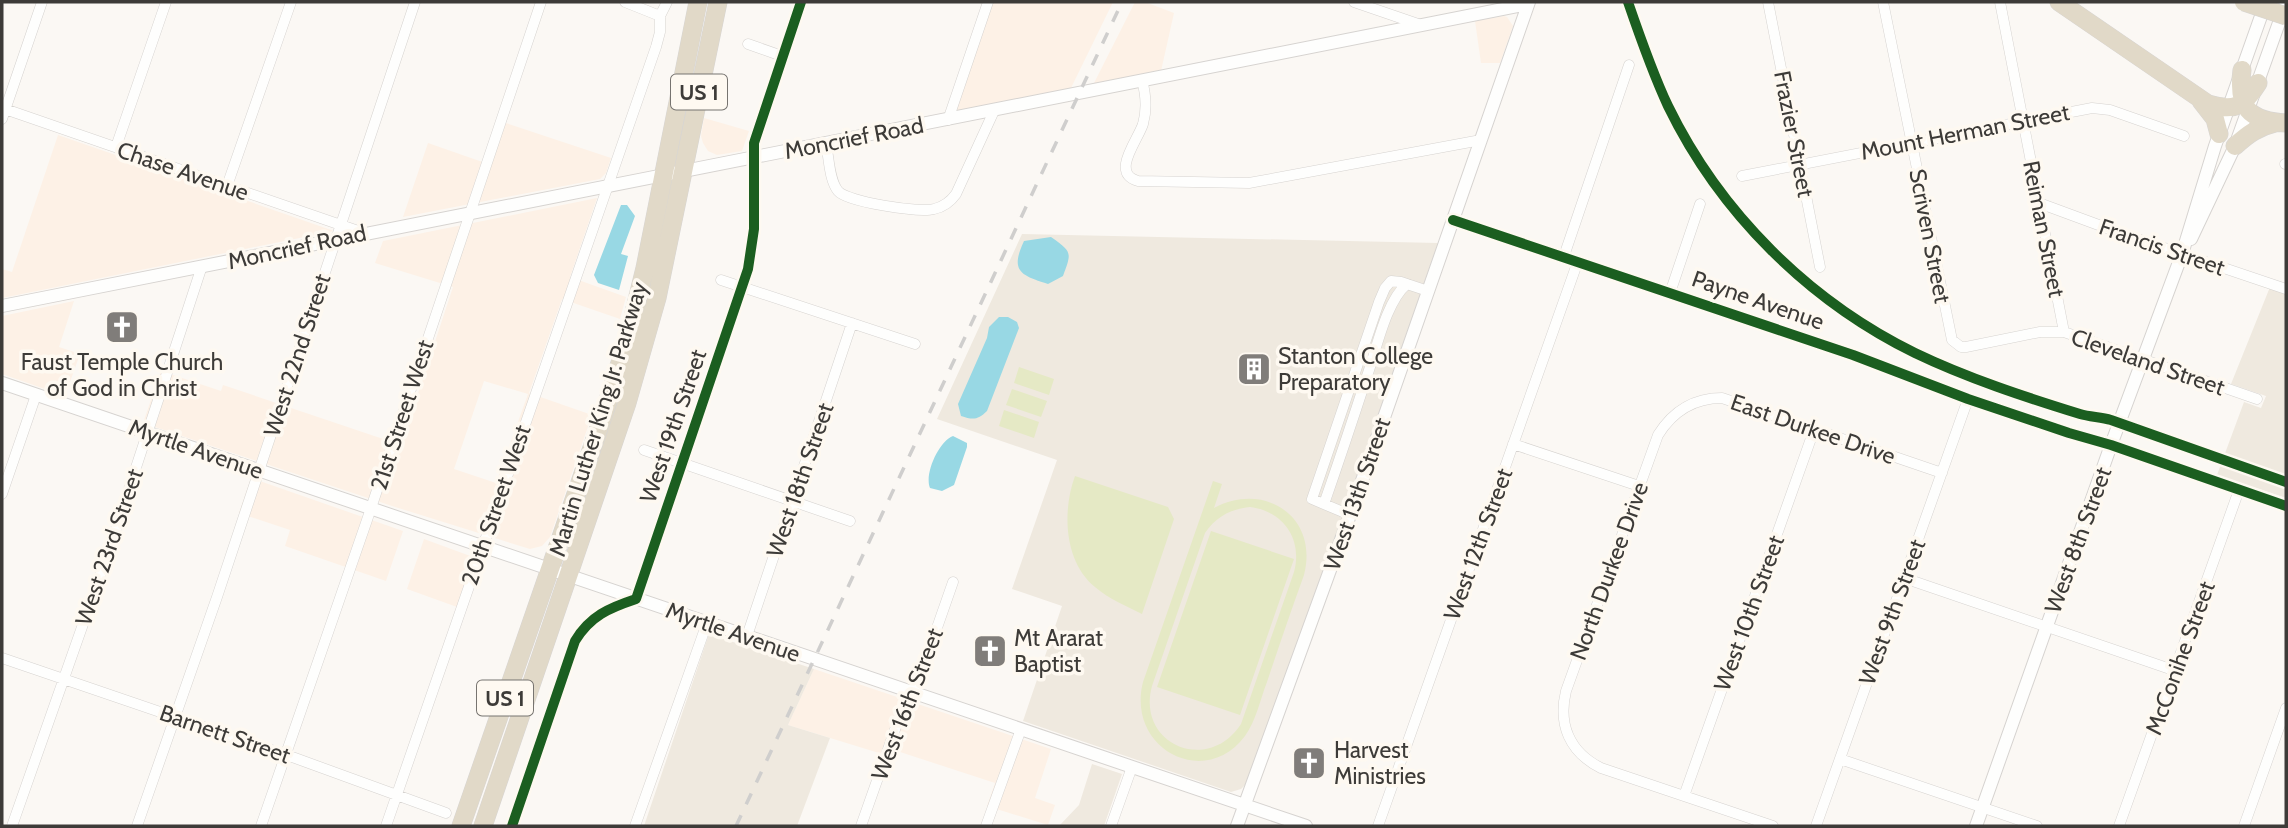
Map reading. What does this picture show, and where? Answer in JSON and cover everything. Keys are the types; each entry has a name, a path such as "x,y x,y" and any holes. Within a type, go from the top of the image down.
{"highway":[{"name":"Martin Luther King Jr. Parkway","path":"461,826 604,413 626,341 645,268 698,2"},
{"path":"2059,2 2208,104 2240,107 2263,120 2280,123"},
{"path":"2244,2 2286,16"},
{"name":"Martin Luther King Jr. Parkway","path":"483,826 642,356 663,271 718,5"},
{"path":"2240,107 2242,69"},
{"path":"2240,107 2258,83"},
{"path":"2199,99 2216,119 2219,134"},
{"path":"2235,146 2263,125 2280,123"}],"main road":[{"path":"2242,69 2266,2"},
{"name":"Moncrief Road","path":"2,306 1533,3"},
{"name":"West 13th Street","path":"1237,826 1350,515 1481,140 1533,3"},
{"path":"2258,83 2286,3"},
{"name":"West 8th Street","path":"1976,826 2182,254 2219,134 2240,107"},
{"name":"West 8th Street","path":"2182,254 2206,211 2235,146 2240,107"},
{"name":"Myrtle Avenue","path":"2,383 1306,826"}],"street":[{"path":"3,112 42,2"},
{"path":"116,147 166,2"},
{"path":"227,186 290,2"},
{"name":"West 22nd Street","path":"137,826 415,2"},
{"name":"21st Street West","path":"261,826 371,509 541,2"},
{"path":"625,2 660,16"},
{"name":"20th Street West","path":"386,826 609,186 656,47 660,16 667,2"},
{"name":"West 19th Street","path":"636,599 748,269 754,229 752,158 757,130 801,2"},
{"path":"948,120 988,2"},
{"path":"1354,2 1422,25"},
{"name":"Frazier Street","path":"1768,2 1820,267"},
{"name":"Scriven Street","path":"1883,2 1949,335 1956,344"},
{"name":"Reiman Street","path":"2000,2 2064,332"},
{"path":"748,44 782,56"},
{"path":"1564,256 1629,65"},
{"path":"1142,80 1146,101 1145,114 1141,130 1125,163 1126,171 1138,181 1248,183 1481,140"},
{"name":"Mount Herman Street","path":"1742,176 2101,107 2184,136"},
{"path":"826,144 835,185 842,195 868,202 936,209 956,194 993,111"},
{"name":"Chase Avenue","path":"3,112 116,147 365,233"},
{"name":"Francis Street","path":"2039,203 2286,289"},
{"path":"1670,293 1700,204"},
{"name":"Payne Avenue","path":"1453,220 1853,355 1968,399 2286,506"},
{"name":"West 12th Street","path":"1378,826 1578,261"},
{"name":"West 23rd Street","path":"12,826 148,433 202,267"},
{"path":"721,280 915,344"},
{"path":"1350,515 1312,499 1379,302 1391,281 1429,291"},
{"name":"West 18th Street","path":"747,636 852,323"},
{"name":"Cleveland Street","path":"1956,344 1966,347 2040,332 2064,332 2257,399"},
{"path":"2,494 36,395"},
{"name":"East Durkee Drive","path":"1684,407 1710,398 1722,398 1942,473"},
{"name":"West 9th Street","path":"1816,826 1968,399"},
{"name":"North Durkee Drive","path":"1684,407 1673,414 1658,435 1566,691 1563,718 1572,744 1590,762 1684,796"},
{"name":"West 10th Street","path":"1684,796 1814,430"},
{"path":"1513,444 1639,486"},
{"path":"644,450 850,521"},
{"name":"McConihe Street","path":"2119,826 2239,490"},
{"path":"1904,578 2175,671"},
{"name":"West 16th Street","path":"861,826 904,704 913,692 953,582"},
{"path":"512,826 575,641 582,629 601,612 636,599"},
{"path":"635,826 707,622"},
{"name":"Barnett Street","path":"2,658 446,813"},
{"path":"2244,826 2286,708"},
{"path":"986,826 1021,730"},
{"path":"1840,759 2037,826"},
{"path":"1111,826 1132,767"},
{"path":"1684,796 1773,826"}],"shaded area":[{"path":"992,2 1113,2 1071,88 952,115"},
{"path":"1135,2 1145,2 1174,13 1161,71 1093,85"},
{"path":"1504,16 1513,26 1500,63 1481,63 1475,21"},
{"path":"704,118 749,131 742,151 717,155 708,151 701,136"},
{"path":"506,123 611,158 606,173 600,179 403,217 428,143 491,165"},
{"path":"58,135 334,231 2,298 2,269 12,272"},
{"path":"597,198 570,277 626,297 620,319 562,299 529,393 592,415 550,537 542,546 530,549 143,423 161,371 221,391 223,385 401,445 453,287 375,263 383,241","holes":["484,381 528,394 496,483 454,469"]},
{"path":"1022,234 1438,243 1275,711 1246,784 1241,789 1231,792 1023,721 1062,606 1012,589 1057,460 937,419"},
{"path":"2270,287 2286,293 2286,498 2217,475 2244,402 2261,408 2266,396 2231,384"},
{"path":"74,301 59,347 80,354 65,396 2,374 2,316"},
{"path":"251,478 403,531 386,581 285,546 290,530 239,513"},
{"path":"424,539 473,557 457,607 407,589"},
{"path":"709,634 814,669 788,725 830,738 797,826 644,826"},
{"path":"814,669 1051,749 1035,798 1055,805 1048,825 987,806 995,783 894,750 892,757 788,725"},
{"path":"1092,764 1122,774 1104,826 1059,826 1079,805"}],"green space":[{"path":"1019,367 1054,379 1049,395 1014,383"},
{"path":"1012,389 1047,401 1041,417 1006,405"},
{"path":"1004,410 1039,422 1034,438 999,426"},
{"path":"1075,476 1168,507 1174,519 1142,614 1100,591 1077,564 1067,520"},
{"path":"1213,481 1222,484 1214,508 1233,501 1252,499 1269,502 1284,510 1296,521 1303,536 1307,554 1304,575 1258,710 1245,736 1228,752 1210,760 1191,760 1173,754 1157,743 1146,726 1141,706 1143,682","holes":["1250,507 1272,514 1288,529 1296,548 1296,560 1241,724 1227,739 1211,748 1194,750 1178,746 1164,737 1155,724 1150,706 1152,686 1205,533 1214,522 1230,512"]},
{"path":"1211,531 1294,559 1240,715 1157,687"}],"water":[{"path":"621,205 627,205 635,216 621,254 628,256 619,290 598,283 594,275"},
{"path":"1051,237 1063,246 1069,257 1063,276 1048,284 1024,274 1018,265 1018,259 1024,241"},
{"path":"999,317 1008,317 1017,322 1019,328 987,411 975,418 961,416 958,404 987,338 989,327"},
{"path":"953,436 967,443 954,485 942,491 930,488 929,475 934,459 943,444"}],"railway":[{"path":"736,826 1122,2"}],"cycle path":[{"path":"512,826 575,641 587,625 601,614 636,599 748,269 754,229 754,143 801,2"},
{"path":"1628,2 1668,106 1689,145 1714,182 1771,250 1839,308 1915,353 1976,379 2080,414 2111,420 2286,482"},
{"path":"1453,220 1853,355 1968,399 2286,506"}],"place":[{"name":"Faust Temple Church of God in Christ","path":"122,327"},
{"name":"Stanton College Preparatory","path":"1254,369"},
{"name":"Mt Ararat Baptist","path":"990,651"},
{"name":"Harvest Ministries","path":"1309,763"}]}
